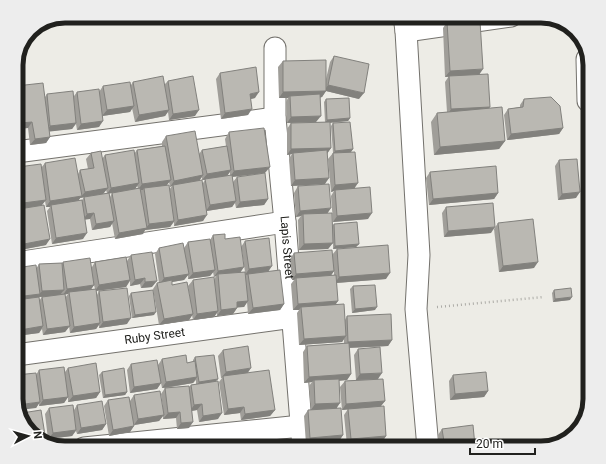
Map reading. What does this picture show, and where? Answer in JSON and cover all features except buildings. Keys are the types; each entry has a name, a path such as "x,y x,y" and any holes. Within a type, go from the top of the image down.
{"street":[{"path":"405,23 419,255 416,309 427,441"},
{"name":"Lapis Street","path":"275,48 275,118 302,441"},
{"path":"23,151 275,118"},
{"path":"23,262 285,222"},
{"name":"Ruby Street","path":"23,354 293,317"},
{"path":"153,441 301,426"}],"path":[{"path":"416,309 544,297"}]}
